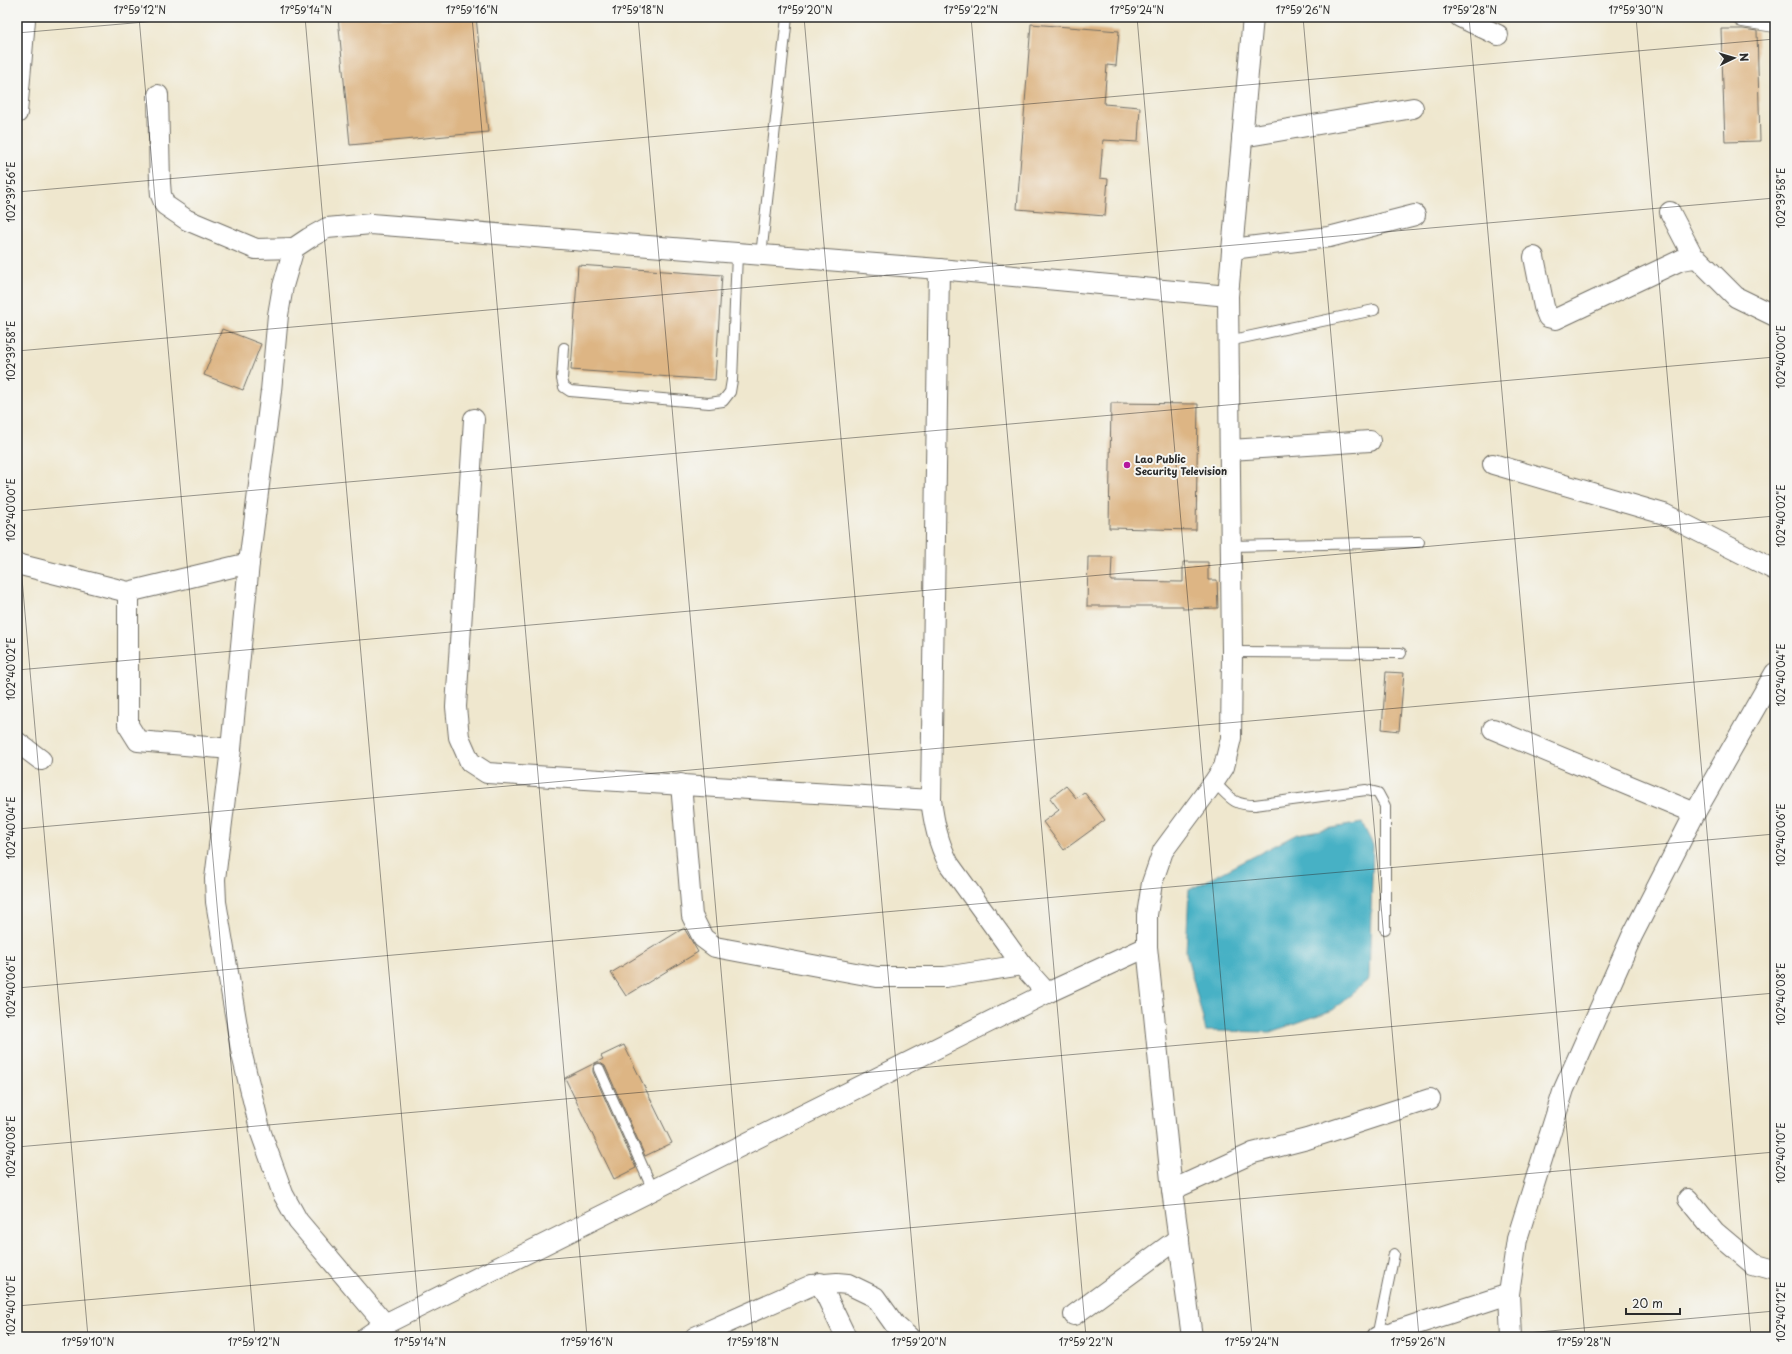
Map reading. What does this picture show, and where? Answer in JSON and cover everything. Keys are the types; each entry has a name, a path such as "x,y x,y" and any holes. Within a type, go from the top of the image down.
{"street":[{"path":"1192,1337 1172,1190 1147,946 1147,915 1152,883 1163,851 1224,767 1231,738 1232,652 1228,296 1253,17"},
{"path":"1460,17 1498,35"},
{"path":"1743,17 1775,22"},
{"path":"17,113 25,20"},
{"path":"158,95 160,183 161,195 165,205 187,220 256,249 294,248 308,238 327,228 371,224 644,244 737,254 939,269 1228,296"},
{"path":"1242,137 1413,108"},
{"path":"1670,212 1694,258"},
{"path":"1232,249 1329,237 1415,215"},
{"path":"294,248 283,286 278,315 271,391 249,563 231,749 215,879 216,902 242,1055 262,1133 283,1194 298,1221 385,1324"},
{"path":"1534,257 1544,307 1548,317 1556,319 1681,260 1694,258 1699,260 1736,297 1775,316"},
{"path":"939,269 931,800 935,826 941,849 949,864 1022,965 1047,993"},
{"path":"474,419 456,707 459,738 470,762 487,773 931,800"},
{"path":"1230,450 1370,441"},
{"path":"1493,464 1664,514 1775,570"},
{"path":"17,564 128,592 249,563"},
{"path":"128,592 128,725 133,735 138,741 231,749"},
{"path":"1511,1337 1509,1294 1517,1240 1564,1089 1632,936 1695,813 1775,673"},
{"path":"1493,730 1695,813"},
{"path":"17,742 40,760"},
{"path":"681,784 692,916 703,938 715,947 877,977 945,977 1022,965"},
{"path":"366,1337 385,1324 1047,993 1147,946"},
{"path":"1172,1190 1253,1153 1307,1139 1430,1099"},
{"path":"1688,1199 1715,1232 1754,1264 1775,1270"},
{"path":"1074,1315 1179,1238"},
{"path":"695,1337 812,1284 820,1283 848,1284 875,1297 895,1325 909,1337"},
{"path":"820,1283 846,1337"},
{"path":"1377,1337 1509,1294"}],"lane":[{"path":"761,256 786,17"},
{"path":"564,348 562,379 564,387 570,391 709,403 723,401 730,392 732,380 737,254"},
{"path":"1228,341 1374,310"},
{"path":"1231,546 1419,542"},
{"path":"1232,652 1401,653"},
{"path":"1214,782 1234,801 1242,805 1255,805 1366,790 1378,792 1385,806 1385,929"},
{"path":"598,1069 653,1190"},
{"path":"1377,1337 1394,1254"}],"water":[{"path":"1362,823 1373,845 1369,979 1333,1010 1271,1032 1206,1031 1186,952 1189,890 1297,834"}],"building":[{"path":"338,17 476,17 488,132 350,145"},
{"path":"1031,24 1119,31 1116,66 1107,65 1104,104 1140,107 1138,142 1103,140 1100,178 1108,179 1105,216 1017,209"},
{"path":"1721,29 1743,29 1757,31 1760,141 1725,142"},
{"path":"578,265 722,275 715,380 571,370"},
{"path":"222,329 261,344 243,390 204,375"},
{"name":"Lao Public Security Television","path":"1111,403 1198,404 1196,530 1109,528"},
{"path":"1088,557 1112,557 1111,581 1183,582 1183,562 1208,562 1208,580 1217,580 1218,608 1183,609 1183,606 1087,606"},
{"path":"1386,672 1404,673 1399,731 1382,729"},
{"path":"1066,786 1076,798 1084,792 1105,820 1064,850 1043,822 1059,810 1050,798"},
{"path":"684,928 698,952 626,996 611,973"},
{"path":"624,1045 672,1143 645,1156 605,1066 600,1063 596,1063 593,1068 593,1072 636,1168 614,1179 565,1078 603,1059 601,1056"}],"place":[{"name":"Lao Public Security Television","path":"1127,465"}]}
